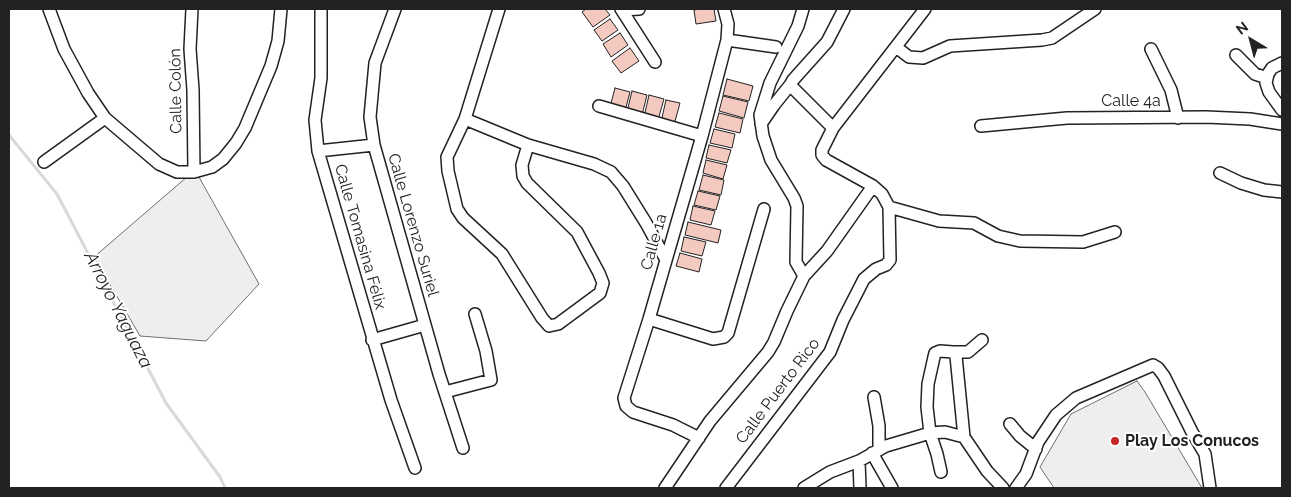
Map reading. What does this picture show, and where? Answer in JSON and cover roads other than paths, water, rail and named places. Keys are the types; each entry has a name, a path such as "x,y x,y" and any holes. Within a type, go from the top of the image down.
{"street":[{"path":"49,9 64,49 88,93 105,118 159,164 177,172 194,172 212,167 223,159 236,143 245,128 271,66 278,41 281,9"},
{"name":"Calle Colón","path":"192,9 190,49 193,90 194,172"},
{"name":"Calle Tomasina Félix","path":"321,9 322,78 316,120 318,151 372,340 391,400 416,468"},
{"name":"Calle Lorenzo Suriel","path":"395,9 375,63 370,117 374,145 425,325 463,448"},
{"path":"499,9 465,119 446,157 448,171 457,209 463,218 502,254 549,326 558,324 600,293 603,283 577,232 527,183 523,176 522,165 528,145"},
{"path":"639,9 622,10 655,62"},
{"name":"Calle 1a","path":"699,438 673,425 639,415 628,409 624,398 650,319 727,40 728,24 724,9"},
{"path":"803,9 798,26 767,90 761,110 761,124 771,160 797,206 796,262 804,276"},
{"path":"761,124 790,86 792,80 827,42 844,9"},
{"path":"925,9 833,128 822,150 822,155 826,160 873,186 882,194 890,207 939,221 974,223 998,236 1020,241 1083,242 1115,232"},
{"path":"896,47 909,57 923,58 950,46 1042,40 1052,38 1095,9"},
{"path":"727,40 776,47"},
{"path":"1151,50 1171,90 1178,118"},
{"path":"1236,55 1255,74 1267,78"},
{"path":"1282,63 1272,68 1267,78 1269,92 1282,110"},
{"path":"790,86 833,128"},
{"path":"599,106 702,136"},
{"path":"44,162 105,118"},
{"name":"Calle 4a","path":"981,126 1066,118 1250,119 1282,124"},
{"path":"465,119 528,145 594,164 611,172 623,186 666,260"},
{"path":"318,151 374,145"},
{"path":"1220,172 1241,183 1264,190 1282,192"},
{"path":"665,488 710,420 768,352 804,276 827,251 873,186"},
{"name":"Calle Puerto Rico","path":"726,488 830,352 843,320 864,279 876,269 886,265 890,260 890,207"},
{"path":"650,319 713,339 724,337 728,333 764,209"},
{"path":"475,314 486,351 494,392"},
{"path":"372,340 425,325"},
{"path":"941,472 930,433 928,391 934,356 935,353 940,351 968,352 982,340"},
{"path":"953,352 956,356 964,437 987,471 1003,488"},
{"path":"1016,488 1026,474 1036,449 1056,415 1076,398 1153,365 1164,376 1205,454 1210,488"},
{"path":"445,392 491,380"},
{"path":"874,397 879,426 875,452 892,488"},
{"path":"1010,424 1020,436 1036,449"},
{"path":"804,488 821,482 848,464 891,444 930,433 945,432 964,437"},
{"path":"859,460 860,488"}],"waterway":[{"name":"Arroyo Yaguaza","path":"9,135 57,194 166,403 220,477 225,488"}],"place":[{"name":"Play Los Conucos","path":"1115,441"}]}
